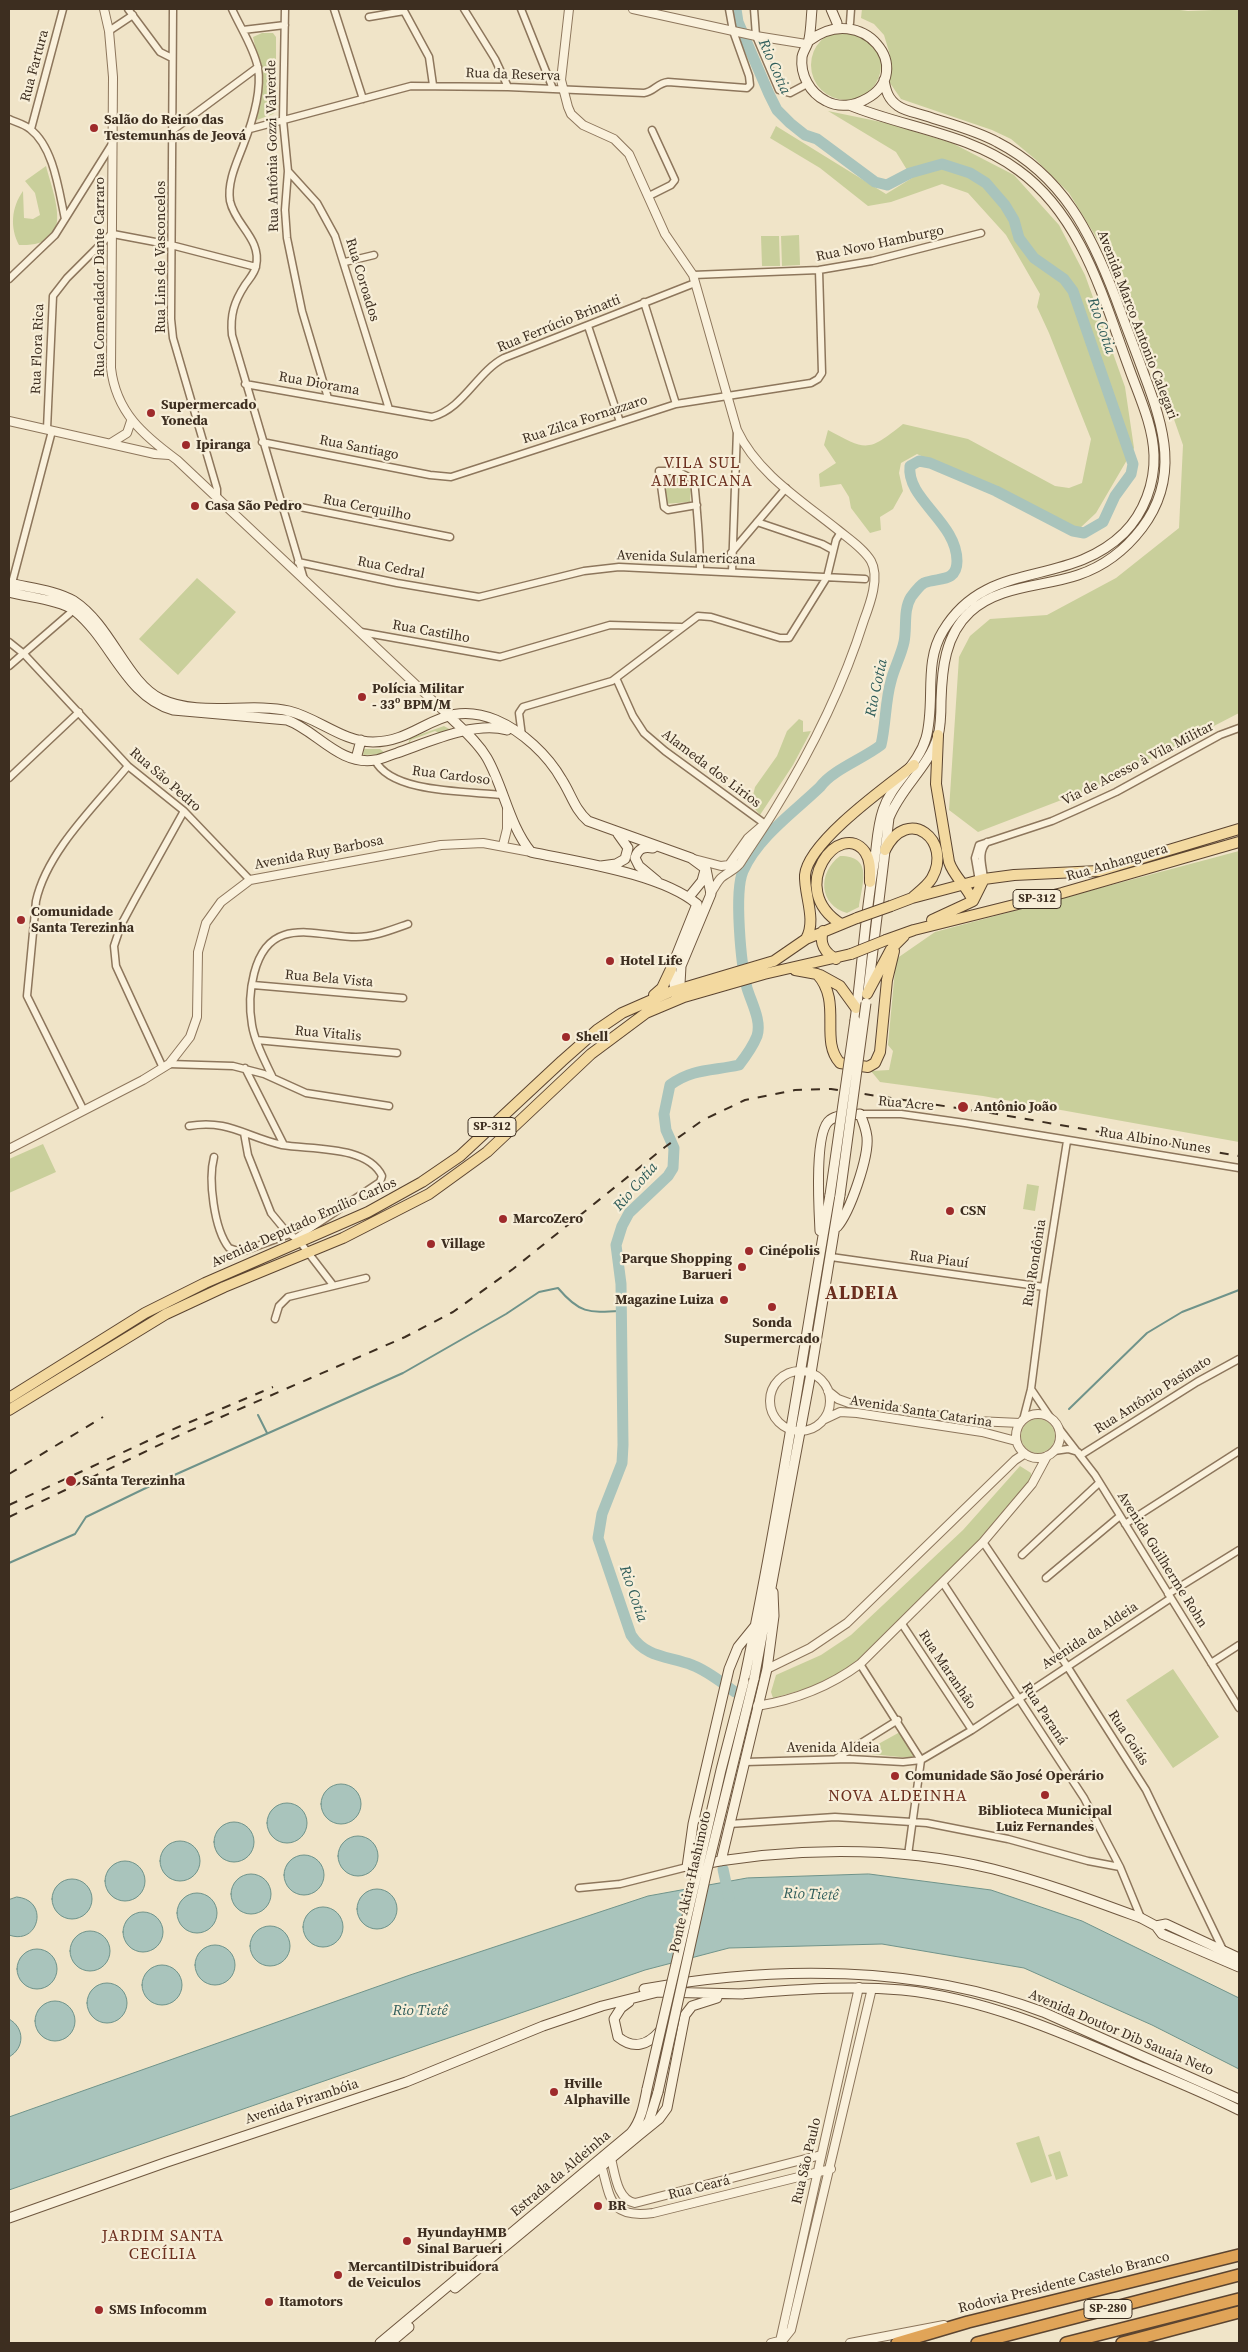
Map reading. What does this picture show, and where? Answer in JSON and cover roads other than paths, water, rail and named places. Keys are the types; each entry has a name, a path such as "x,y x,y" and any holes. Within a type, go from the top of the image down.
{"highway":[{"name":"Rodovia Presidente Castelo Branco","path":"897,2343 968,2322 1239,2255"},
{"name":"SP-280","path":"977,2343 1239,2275"},
{"name":"SP-280","path":"1066,2343 1239,2299"},
{"path":"1122,2343 1239,2312"}],"main road":[{"path":"808,42 824,28 837,23 850,23 861,26 878,39 886,58 884,80 870,97 849,105 839,105 821,98 808,84 803,71 802,58 808,42 812,9"},
{"path":"831,9 837,23"},
{"name":"Avenida Marco Antonio Calegari","path":"772,1583 812,1373 836,1228 867,999 888,823 894,806 920,770 938,736 946,655 951,638 962,621 984,601 1004,593 1077,575 1107,562 1120,551 1134,539 1156,506 1162,488 1166,454 1160,416 1102,263 1079,216 1042,173 1022,157 997,141 966,128 899,107 889,98 884,80"},
{"name":"Avenida Marco Antonio Calegari","path":"821,1249 855,1020 870,882 883,808 890,794 914,765 926,740 931,674 936,645 951,617 978,592 996,584 1078,562 1113,543 1127,530 1145,501 1151,482 1154,454 1146,418 1092,270 1067,222 1054,204 1019,170 977,147 946,134 904,124 849,105"},
{"path":"10,586 59,595 76,607 106,632 144,686 161,699 174,703 204,707 288,711 346,736 374,742 393,738 457,713 477,714 497,721 519,734 556,769 582,816 598,826 691,858 706,869 711,894 676,968 662,988 648,1000"},
{"path":"76,607 140,692 160,706 189,713 286,720 295,723 325,745 339,752 356,758 375,760 481,727 491,726 519,734"},
{"name":"Rua Comendador Dante Carraro","path":"448,715 474,740 487,758 523,842 531,852"},
{"path":"339,752 346,736"},
{"path":"938,736 936,784 948,854 952,871 964,885 972,901"},
{"path":"356,758 361,740"},
{"path":"806,939 811,928 805,878 806,868 814,852 858,810 914,765"},
{"path":"885,850 896,833 913,828 921,829 933,841 937,856 934,873 927,884 912,898"},
{"name":"Rua Anhanguera","path":"857,918 912,898 981,880 1014,875 1099,871 1239,829"},
{"path":"594,866 616,864 625,859 628,848 617,833"},
{"name":"Rua Anhanguera","path":"852,954 914,930 1062,893 1239,842"},
{"path":"841,924 825,911 818,894 817,883 822,862 832,849 840,845 855,845 861,848 868,858 870,882"},
{"path":"658,883 639,866 635,858 642,848 670,851"},
{"name":"Avenida Ruy Barbosa","path":"531,852 594,866 691,894 711,894"},
{"path":"679,994 676,968 697,904 691,894 702,881 706,869"},
{"path":"867,999 887,956 898,942 914,930 972,901 981,880"},
{"name":"Avenida Deputado Emílio Carlos","path":"764,969 806,939 857,918"},
{"path":"823,931 821,941 824,948 836,959"},
{"path":"817,974 824,982 830,999 832,1045 836,1059 840,1064 868,1067 876,1063 880,1052 887,980 898,942"},
{"name":"Avenida Deputado Emílio Carlos","path":"9,1398 146,1313 205,1283 260,1260 298,1240 385,1203 447,1166 597,1030 617,1016 648,1000 679,994 764,969 787,968 836,959 852,954"},
{"path":"787,968 817,974 840,986 856,1008"},
{"name":"Avenida Deputado Emílio Carlos","path":"9,1410 166,1314 370,1225 444,1184 487,1152 611,1037 646,1012 679,994"},
{"path":"821,1249 819,1179 823,1130 829,1120 860,1114 867,1138 862,1166 850,1204 836,1228"},
{"name":"Ponte Akira Hashimoto","path":"647,2089 744,1681 772,1532 779,1505 789,1429 821,1249"},
{"path":"721,1860 766,1669 774,1616 772,1583"},
{"name":"Ponte Akira Hashimoto","path":"658,2092 707,1870 754,1679 772,1583"},
{"path":"755,1626 738,1647 728,1668 690,1837 687,1867 721,1860 840,1853 908,1856 992,1869 1038,1882 1141,1918 1156,1926 1162,1934 1239,1967"},
{"path":"724,1844 728,1853 738,1859"},
{"path":"1156,1926 1166,1924 1239,1958"},
{"name":"Avenida Doutor Dib Sauaia Neto","path":"602,2006 616,1997 638,1990 715,1977 782,1973 906,1979 982,1993 1035,2009 1239,2099"},
{"path":"704,1995 703,1985 709,1980 744,1976"},
{"path":"904,1990 906,1979"},
{"name":"Avenida Doutor Dib Sauaia Neto","path":"743,1994 872,1988 904,1990 964,2002 1030,2021 1108,2052 1239,2110"},
{"path":"602,2006 658,1992 704,1995 743,1994"},
{"path":"638,2136 652,2125 667,2108 685,2015 688,2009 709,2000 743,1994"},
{"path":"639,1996 616,2013 614,2025 618,2037 630,2045 640,2045 650,2041 660,2030"},
{"name":"Avenida Pirambóia","path":"9,2218 167,2162 406,2082 543,2026 602,2006"},
{"path":"1030,2021 1035,2009"},
{"name":"Estrada da Aldeinha","path":"610,2156 637,2126 647,2089"},
{"name":"Estrada da Aldeinha","path":"380,2343 601,2163 638,2136 649,2121 658,2092"},
{"name":"Estrada da Aldeinha","path":"390,2343 601,2163"}],"street":[{"name":"Rua Fartura","path":"31,129 63,9"},
{"name":"Rua Comendador Dante Carraro","path":"104,9 109,31 113,77 111,368 115,391 130,421 217,499 357,632 448,715"},
{"path":"128,9 160,52 172,58"},
{"name":"Rua Lins de Vasconcelos","path":"173,9 171,245 173,338 217,489 217,499"},
{"path":"232,9 258,67 258,85 250,129 232,179 230,201 234,213 255,246 256,267 236,299 231,321 232,335 280,503 305,582"},
{"name":"Rua Antônia Gozzi Valverde","path":"285,9 283,120 288,171 285,210 291,263 302,311 328,398"},
{"path":"334,9 363,99"},
{"path":"464,9 495,59 508,87"},
{"path":"522,9 553,89"},
{"path":"569,9 561,80 568,107 576,120 614,139 623,146 635,165 665,234 694,279 737,430 752,456 786,488 865,554 873,567 874,578 869,604 856,647 829,710 783,796 741,863 720,879 711,894"},
{"path":"633,9 756,36 808,42"},
{"path":"729,9 734,31"},
{"path":"754,9 756,36 766,65 781,92 790,93 808,84"},
{"path":"850,23 851,9"},
{"path":"370,17 403,10 429,57 433,85"},
{"path":"109,31 132,15"},
{"path":"242,30 284,25"},
{"name":"Rua da Reserva","path":"250,129 411,86 508,87 648,93 662,82 677,81 742,88 750,85 749,76 734,31"},
{"path":"173,130 258,67"},
{"path":"9,119 31,129 44,145 55,169 64,219"},
{"path":"649,196 671,185 675,180 652,130"},
{"path":"9,279 46,245 114,142"},
{"name":"Rua Coroados","path":"288,171 317,203 335,236 389,409"},
{"path":"113,234 171,245 256,267"},
{"name":"Rua Flora Rica","path":"10,586 50,430 53,296 67,278 113,234"},
{"name":"Rua Novo Hamburgo","path":"694,279 819,270 857,264 981,234"},
{"path":"344,262 374,254"},
{"name":"Rua Zilca Fornazzaro","path":"451,476 676,404 811,383 818,379 822,373 819,270"},
{"name":"Rua Ferrúcio Brinatti","path":"389,409 424,417 441,414 499,361 588,326 694,279"},
{"path":"644,302 676,404"},
{"path":"588,326 620,422"},
{"name":"Rua Diorama","path":"245,384 389,409"},
{"path":"9,421 155,454 169,455"},
{"path":"111,443 123,438 130,421"},
{"path":"732,572 731,553 737,430"},
{"name":"Rua Santiago","path":"262,442 430,475 451,476"},
{"path":"697,505 668,510 664,507 658,475 662,470 683,473 694,480 697,505 700,569"},
{"path":"731,553 786,488"},
{"name":"Rua Cerquilho","path":"280,503 450,536"},
{"path":"757,522 822,544 833,550"},
{"path":"519,734 518,713 523,707 616,678 696,616 705,615 780,638 789,638 826,577 833,550 841,532"},
{"name":"Rua Cedral","path":"298,562 397,583 479,597"},
{"name":"Avenida Sulamericana","path":"479,597 603,568 700,569 865,579"},
{"path":"9,666 76,607"},
{"name":"Rua Castilho","path":"357,632 500,657 610,625 681,626"},
{"name":"Rua São Pedro","path":"9,642 24,654 80,712 128,766 184,811 250,880"},
{"name":"Alameda dos Lirios","path":"616,678 633,716 644,733 665,751 765,824"},
{"path":"9,778 80,712"},
{"name":"Via de Acesso à Vila Militar","path":"981,880 982,851 990,840 1052,821 1079,809 1116,792 1220,735 1239,728"},
{"name":"Rua Cardoso","path":"375,760 383,772 401,782 430,789 505,799"},
{"path":"83,1109 26,996 36,901 39,888 54,860 128,766"},
{"path":"504,845 508,821 505,799"},
{"path":"184,811 135,899 114,946 116,966 166,1066 245,1068 306,1093 389,1106"},
{"path":"691,858 726,867 732,863 741,847 756,829 765,824"},
{"name":"Avenida Ruy Barbosa","path":"9,1149 166,1066 194,1028 199,1002 198,952 206,923 221,902 250,880 441,845 483,843 504,845 531,852"},
{"path":"273,1078 256,1040 252,1019 253,985 258,958 268,944 284,934 302,932 368,936 408,924"},
{"name":"Rua Bela Vista","path":"253,985 403,998"},
{"name":"Rua Vitalis","path":"256,1040 398,1053"},
{"path":"245,1068 284,1145"},
{"name":"Rua Acre","path":"860,1114 884,1113 921,1117 1067,1141"},
{"path":"189,1126 225,1125 284,1145 344,1152 356,1156 377,1168 382,1176 380,1182 298,1240"},
{"path":"244,1133 248,1155 271,1213 298,1240 333,1285"},
{"name":"Rua Albino Nunes","path":"1067,1141 1239,1168"},
{"name":"Rua Rondônia","path":"1021,1422 1031,1389 1044,1288 1067,1141"},
{"path":"214,1157 210,1174 211,1185 220,1233 225,1243 236,1252 265,1244 290,1234"},
{"path":"260,1260 265,1244"},
{"name":"Rua Piauí","path":"831,1257 1044,1288"},
{"path":"275,1318 279,1306 288,1297 366,1278"},
{"name":"Rua Antônio Pasinato","path":"1080,1454 1197,1382 1239,1359"},
{"path":"800,1431 789,1429 774,1417 770,1399 777,1381 787,1374 800,1371 812,1373"},
{"name":"Avenida Santa Catarina","path":"812,1373 822,1380 828,1391 838,1399 849,1403 976,1421 1021,1422"},
{"path":"1031,1389 1058,1427 1060,1440 1054,1451"},
{"path":"823,1420 830,1403 828,1391"},
{"name":"Avenida Santa Catarina","path":"800,1431 813,1428 823,1420 840,1412 982,1432 1016,1441"},
{"path":"1050,1417 1037,1413 1021,1422 1016,1429 1016,1441 1024,1454 1032,1458 1068,1449 1080,1454"},
{"name":"Avenida Guilherme Rohn","path":"1058,1427 1080,1454 1099,1483 1239,1708"},
{"path":"1125,1524 1239,1451"},
{"path":"766,1669 810,1648 847,1623 1015,1460 1024,1454"},
{"path":"757,1706 786,1700 812,1691 837,1679 860,1664 983,1542 1039,1473 1046,1456"},
{"path":"1032,1458 1039,1473"},
{"path":"1022,1554 1099,1483"},
{"path":"1046,1578 1120,1516"},
{"name":"Rua Goiás","path":"983,1542 1067,1666 1146,1790 1224,1950 1227,1961"},
{"name":"Avenida da Aldeia","path":"922,1760 972,1730 1018,1697 1239,1550"},
{"name":"Rua Paraná","path":"943,1583 1084,1798 1120,1867 1141,1918"},
{"name":"Rua Maranhão","path":"902,1624 972,1730"},
{"path":"1211,1663 1239,1645"},
{"path":"860,1664 898,1720 922,1760 908,1856"},
{"path":"836,1759 898,1720"},
{"name":"Avenida Aldeia","path":"745,1762 836,1759 903,1762 922,1760"},
{"path":"729,1824 835,1818 912,1822 1001,1838 1096,1863 1120,1867"},
{"path":"580,1888 620,1884 687,1867"},
{"name":"Rua São Paulo","path":"780,2341 781,2328 859,1988"},
{"name":"Rua São Paulo","path":"791,2330 872,1988"},
{"name":"Rua Ceará","path":"610,2156 622,2195 629,2202 648,2201 821,2155"},
{"name":"Rua Ceará","path":"601,2163 612,2200 616,2207 628,2213 654,2213 830,2169"},
{"path":"713,2184 716,2197"},
{"path":"810,2203 822,2204"},
{"path":"850,2343 924,2327 968,2322"},
{"path":"771,2343 780,2341 791,2330 781,2328"}],"water":[{"path":"345,1784 352,1787 358,1793 361,1804 360,1812 352,1821 345,1824 337,1824 330,1821 322,1812 321,1800 324,1793 333,1785"},
{"path":"291,1803 298,1806 304,1812 307,1823 306,1831 298,1840 291,1843 283,1843 276,1840 268,1831 267,1819 270,1812 279,1804"},
{"path":"238,1822 245,1825 251,1831 254,1842 253,1850 245,1859 238,1862 230,1862 223,1859 215,1850 214,1838 217,1831 226,1823"},
{"path":"362,1836 369,1839 375,1845 378,1856 377,1864 369,1873 362,1876 354,1876 347,1873 339,1864 338,1852 341,1845 350,1837"},
{"path":"184,1841 191,1844 197,1850 200,1861 199,1869 191,1878 184,1881 176,1881 169,1878 161,1869 160,1857 163,1850 172,1842"},
{"path":"308,1855 315,1858 321,1864 324,1875 323,1883 315,1892 308,1895 300,1895 293,1892 285,1883 284,1871 287,1864 296,1856"},
{"path":"129,1861 136,1864 142,1870 145,1881 144,1889 136,1898 129,1901 121,1901 114,1898 106,1889 105,1877 108,1870 117,1862"},
{"path":"255,1874 262,1877 268,1883 271,1894 270,1902 262,1911 255,1914 247,1914 240,1911 232,1902 231,1890 234,1883 243,1875"},
{"name":"Rio Tietê","path":"869,1874 991,1890 1082,1921 1239,1998 1239,2069 1152,2025 1024,1968 882,1944 729,1948 645,1970 9,2190 9,2117 410,1975 648,1896 747,1878"},
{"path":"76,1879 83,1882 89,1888 92,1899 91,1907 83,1916 76,1919 68,1919 61,1916 53,1907 52,1895 55,1888 64,1880"},
{"path":"381,1889 388,1892 394,1898 397,1909 396,1917 388,1926 381,1929 373,1929 366,1926 358,1917 357,1905 360,1898 369,1890"},
{"path":"201,1893 208,1896 214,1902 217,1913 216,1921 208,1930 201,1933 193,1933 186,1930 178,1921 177,1909 180,1902 189,1894"},
{"path":"17,1897 27,1900 34,1906 37,1913 37,1921 33,1929 28,1934 19,1937 9,1935 9,1900"},
{"path":"327,1907 334,1910 340,1916 343,1927 342,1935 334,1944 327,1947 319,1947 312,1944 304,1935 303,1923 306,1916 315,1908"},
{"path":"147,1912 154,1915 160,1921 163,1932 162,1940 154,1949 147,1952 139,1952 132,1949 124,1940 123,1928 126,1921 135,1913"},
{"path":"274,1926 281,1929 287,1935 290,1946 289,1954 281,1963 274,1966 266,1966 259,1963 251,1954 250,1942 253,1935 262,1927"},
{"path":"94,1931 101,1934 107,1940 110,1951 109,1959 101,1968 94,1971 86,1971 79,1968 71,1959 70,1947 73,1940 82,1932"},
{"path":"219,1945 226,1948 232,1954 235,1965 234,1973 226,1982 219,1985 211,1985 204,1982 196,1973 195,1961 198,1954 207,1946"},
{"path":"41,1949 48,1952 54,1958 57,1969 56,1977 48,1986 41,1989 33,1989 26,1986 18,1977 17,1965 20,1958 29,1950"},
{"path":"166,1965 173,1968 179,1974 182,1985 181,1993 173,2002 166,2005 158,2005 151,2002 143,1993 142,1981 145,1974 154,1966"},
{"path":"111,1983 118,1986 124,1992 127,2003 126,2011 118,2020 111,2023 103,2023 96,2020 88,2011 87,1999 90,1992 99,1984"},
{"path":"59,2001 66,2004 72,2010 75,2021 74,2029 66,2038 59,2041 51,2041 44,2038 36,2029 35,2017 38,2010 47,2002"},
{"path":"9,2019 18,2027 21,2038 18,2049 9,2057"}],"waterway":[{"name":"Rio Cotia","path":"735,1692 698,1667 658,1655 637,1643 631,1635 598,1538 602,1514 622,1463 621,1284 616,1245 622,1226 629,1213 668,1176 673,1168 674,1148 666,1130 664,1114 670,1085 695,1073 739,1065 757,1036 757,1018 747,988 741,946 739,895 743,871 767,836 825,781 881,745 889,689 904,642 906,613 911,597 922,584 946,578 954,573 956,568 955,547 949,534 916,489 911,478 910,466 919,461 930,463 996,491 1073,531 1084,533 1103,522 1115,496 1131,474 1133,464 1073,291 1064,279 1034,258 1019,238 1014,220 1005,205 986,183 970,173 942,164 910,173 887,185 875,182 817,139 805,135 777,110 738,22 736,9"},
{"path":"9,1563 75,1534 86,1517 152,1485 403,1373 506,1314 539,1292 558,1288 578,1307 585,1310 600,1312 620,1311"},
{"path":"1069,1409 1147,1333 1182,1312 1239,1290"},
{"path":"258,1415 267,1433"},
{"name":"Rio Cotia","path":"723,1869 729,1897"}],"railway":[{"path":"9,1517 180,1435 405,1337 453,1312 513,1269 665,1147 703,1120 745,1100 795,1090 831,1089 997,1114 1239,1156"},
{"path":"9,1505 169,1431 273,1387"},
{"path":"9,1474 103,1417"}],"place":[{"name":"Salão do Reino das Testemunhas de Jeová","path":"94,128"},
{"name":"Supermercado Yoneda","path":"151,413"},
{"name":"Ipiranga","path":"186,445"},
{"name":"Casa São Pedro","path":"195,506"},
{"name":"Polícia Militar - 33º BPM/M","path":"362,697"},
{"name":"Comunidade Santa Terezinha","path":"21,920"},
{"name":"Hotel Life","path":"610,961"},
{"name":"Shell","path":"566,1037"},
{"name":"Antônio João","path":"963,1107"},
{"name":"CSN","path":"950,1211"},
{"name":"MarcoZero","path":"503,1219"},
{"name":"Village","path":"431,1244"},
{"name":"Cinépolis","path":"749,1251"},
{"name":"Parque Shopping Barueri","path":"742,1267"},
{"name":"Magazine Luiza","path":"724,1300"},
{"name":"Sonda Supermercado","path":"772,1307"},
{"name":"Santa Terezinha","path":"71,1481"},
{"name":"Comunidade São José Operário","path":"895,1776"},
{"name":"Biblioteca Municipal Luiz Fernandes","path":"1045,1795"},
{"name":"Hville Alphaville","path":"554,2092"},
{"name":"BR","path":"598,2206"},
{"name":"HyundayHMB Sinal Barueri","path":"407,2241"},
{"name":"MercantilDistribuidora de Veiculos","path":"338,2275"},
{"name":"Itamotors","path":"269,2302"},
{"name":"SMS Infocomm","path":"99,2310"}],"district":[{"name":"VILA SUL AMERICANA","path":"702,473"},
{"name":"ALDEIA","path":"862,1294"},
{"name":"NOVA ALDEINHA","path":"898,1797"},
{"name":"JARDIM SANTA CECÍLIA","path":"163,2246"}]}
